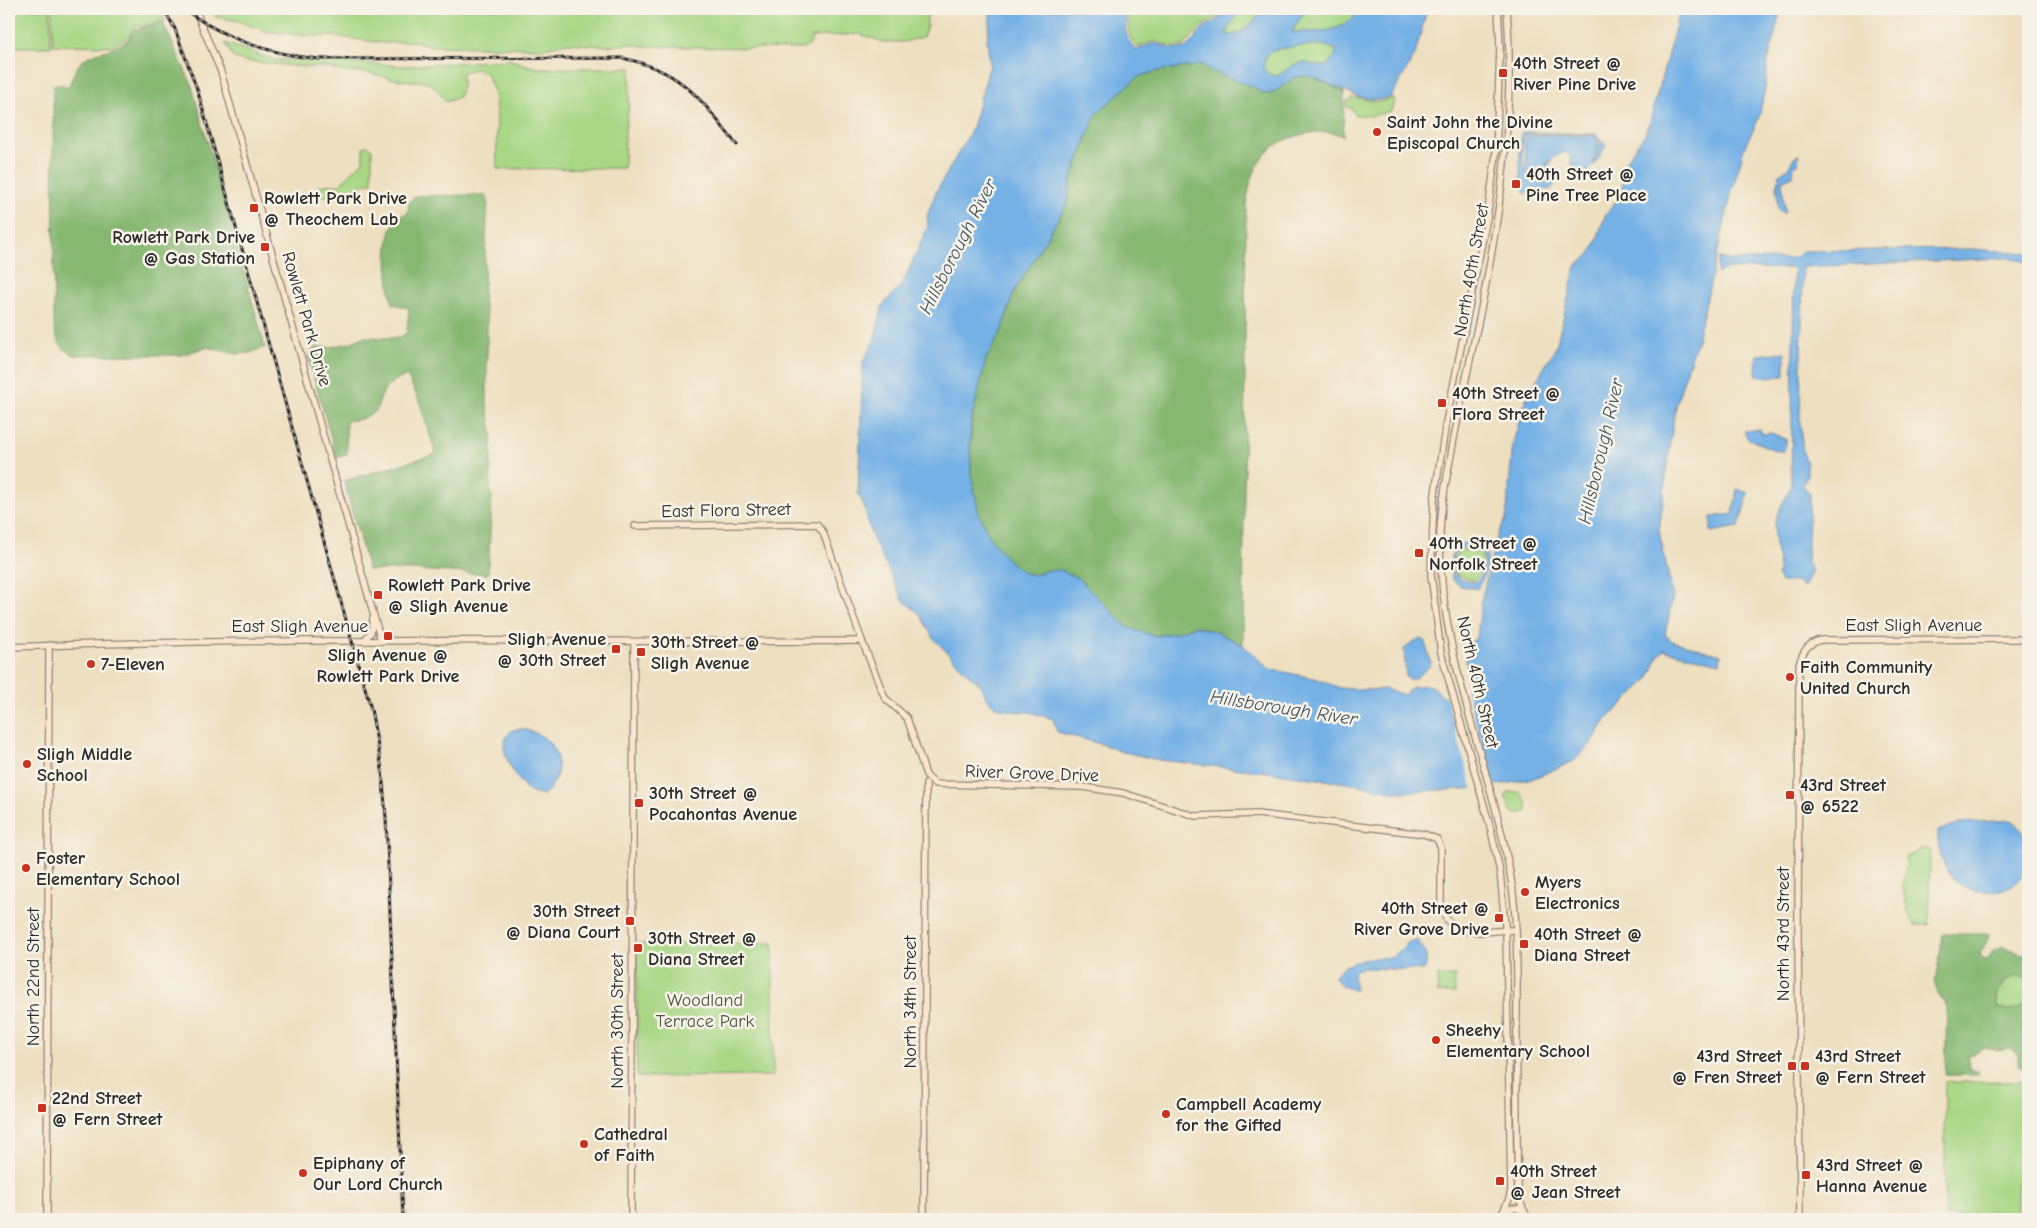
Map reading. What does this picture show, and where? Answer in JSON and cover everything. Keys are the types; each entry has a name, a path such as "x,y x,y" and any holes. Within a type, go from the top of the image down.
{"street":[{"name":"Rowlett Park Drive","path":"195,9 220,72 381,641"},
{"name":"North 40th Street","path":"1498,9 1500,48 1496,154 1488,218 1446,422 1434,500 1431,575 1436,626 1441,653 1483,802 1500,872 1506,930 1511,1190 1501,1216"},
{"name":"North 40th Street","path":"1508,9 1510,48 1508,115 1498,216 1456,429 1440,531 1441,574 1447,623 1460,688 1492,799 1510,875 1516,930 1519,1196 1527,1217"},
{"path":"1500,48 1510,48"},
{"name":"East Flora Street","path":"635,526 818,524"},
{"name":"River Grove Drive","path":"818,524 823,532 862,641 886,698 907,718 926,775 935,784 1083,787 1123,793 1194,816 1258,814 1424,834 1437,839 1441,848 1441,907 1449,922 1460,930 1471,932 1516,930"},
{"path":"364,641 370,632 374,614"},
{"name":"East Sligh Avenue","path":"1804,650 1813,642 1821,640 2028,640"},
{"name":"East Sligh Avenue","path":"9,647 199,641 634,643 862,641"},
{"name":"North 30th Street","path":"631,1219 634,643"},
{"name":"North 22nd Street","path":"48,1219 49,646"},
{"name":"North 43rd Street","path":"1800,1219 1798,948 1799,664 1804,650"},
{"name":"North 34th Street","path":"924,1219 926,784"},
{"path":"1509,1106 1518,1130"},
{"path":"1488,1219 1501,1216 1515,1208 1527,1217 1537,1219"}],"green space":[{"path":"9,9 50,9 51,47 9,47"},
{"path":"52,9 159,9 165,21 134,27 130,35 113,46 53,45"},
{"path":"211,9 927,9 927,25 923,37 904,42 884,42 859,34 812,37 810,45 801,49 643,46 631,44 605,46 567,43 544,48 431,46 415,41 384,43 332,36 307,36 264,31 238,21 216,17"},
{"path":"1129,9 1227,9 1212,21 1202,25 1184,46 1173,47 1154,41 1137,47 1129,34"},
{"path":"1241,9 1264,9 1244,30 1233,35 1227,35 1227,30"},
{"path":"1306,9 1360,9 1346,23 1330,30 1291,32"},
{"path":"163,23 191,83 265,347 250,353 236,354 206,347 181,355 75,355 60,344 54,327 53,85 63,85 68,88 77,67 83,60 119,45 135,29"},
{"path":"225,43 275,60 306,59 403,66 511,60 536,68 631,68 625,131 624,168 497,169 497,119 494,95 486,73 476,69 462,72 462,86 459,97 446,102 428,82 399,80 364,72 345,72 324,67 243,61 233,57"},
{"path":"1323,45 1335,48 1337,55 1326,66 1298,63 1277,77 1270,75 1263,69 1264,61 1271,50"},
{"path":"1202,65 1211,71 1254,87 1264,94 1273,93 1295,77 1310,76 1344,92 1343,136 1330,132 1315,132 1279,143 1262,158 1256,168 1246,205 1243,645 1219,633 1196,626 1175,633 1156,636 1139,631 1127,627 1078,578 1047,570 1034,575 1025,573 1009,561 991,540 979,514 971,474 971,422 986,359 1002,330 1014,292 1067,204 1071,180 1096,114 1138,77 1157,71"},
{"path":"1353,97 1378,102 1393,98 1394,102 1391,111 1372,116 1356,115 1351,108 1346,107 1346,101"},
{"path":"367,145 372,149 372,183 361,184 361,195 313,196 316,188 319,186 339,185 363,161 363,148"},
{"path":"416,196 486,196 488,200 483,299 487,317 487,405 492,431 490,493 492,495 488,574 414,570 368,570 344,481 436,454 419,400 407,376 394,381 386,388 376,411 361,419 346,421 347,454 337,458 308,357 315,347 331,347 350,343 363,337 400,338 407,332 409,308 393,304 389,284 387,260 393,225 399,217 408,213 409,202"},
{"path":"1460,550 1475,550 1482,557 1481,570 1474,580 1457,575 1454,561"},
{"path":"1509,792 1520,792 1527,804 1526,812 1517,814 1511,812 1505,796"},
{"path":"1921,849 1928,849 1930,852 1929,925 1914,925 1912,922 1903,886 1906,867 1905,858"},
{"path":"1943,934 1989,934 1980,954 1984,960 1989,959 1992,952 2003,946 2028,957 2028,979 2017,976 2003,984 1999,991 1997,1007 2014,1009 2028,1001 2028,1071 2018,1066 2018,1054 2011,1048 1997,1050 1983,1048 1968,1056 1969,1070 1978,1071 1979,1075 1945,1075 1947,1008 1938,994 1935,983"},
{"name":"Woodland Terrace Park","path":"773,943 773,1076 637,1077 637,944"},
{"path":"2017,975 2028,979 2028,1001 2014,1009 1997,1007 2000,987"},
{"path":"1438,976 1455,976 1455,993 1438,993"},
{"path":"1945,1082 2028,1082 2028,1181 2017,1182 2017,1216 1945,1216"}],"water":[{"name":"Hillsborough River","path":"991,9 1127,9 1127,36 1136,50 1154,43 1173,49 1185,48 1194,40 1203,27 1213,23 1230,9 1241,9 1227,30 1227,35 1244,31 1264,9 1306,9 1292,32 1302,32 1330,30 1338,27 1346,23 1360,9 1427,9 1415,55 1391,97 1378,100 1359,97 1310,76 1295,77 1273,93 1264,94 1254,87 1211,71 1202,65 1157,71 1138,77 1096,114 1071,180 1067,204 1014,292 1002,330 986,359 971,422 970,446 971,474 979,514 991,540 1009,561 1025,573 1034,575 1048,570 1060,570 1078,578 1127,627 1139,631 1156,636 1175,633 1195,626 1219,633 1243,645 1269,669 1314,678 1340,688 1385,689 1404,695 1412,687 1429,686 1435,689 1442,697 1471,687 1466,654 1470,643 1477,637 1482,597 1498,533 1506,520 1513,443 1525,401 1556,347 1576,266 1594,248 1605,216 1622,193 1623,165 1645,134 1680,9 1781,9 1768,61 1759,118 1745,146 1732,191 1696,344 1674,415 1659,531 1673,596 1665,635 1672,641 1721,655 1720,663 1664,650 1659,655 1648,680 1607,719 1590,745 1574,761 1537,777 1511,783 1467,789 1398,792 1276,773 1159,760 1119,751 1108,746 1057,732 1053,719 1029,712 995,707 986,697 981,685 934,639 920,614 903,600 872,537 864,506 858,493 863,362 874,341 883,305 903,283 928,226 927,216 936,192 971,131 990,65 987,41","holes":["1323,45 1335,49 1336,55 1326,66 1298,63 1277,76 1270,75 1263,68 1264,61 1272,50"]},
{"path":"1522,132 1596,134 1606,145 1594,166 1600,142 1595,134 1534,134 1525,136 1522,151 1525,170 1529,180 1540,181 1545,179 1548,162 1552,160 1549,173 1555,185 1549,190 1533,188 1525,194 1521,179 1520,163"},
{"path":"1534,136 1595,136 1598,142 1593,165 1588,171 1585,181 1581,183 1576,181 1570,156 1565,152 1547,161 1544,177 1531,179 1527,171 1524,141 1526,138"},
{"path":"1799,155 1798,164 1794,166 1793,176 1782,181 1785,212 1783,213 1778,209 1777,187 1780,174 1789,167 1794,157"},
{"path":"1973,249 2028,253 2028,262 2006,258 1803,267 1800,419 1803,452 1807,463 1807,475 1803,486 1810,494 1807,562 1812,571 1804,587 1796,582 1781,582 1777,575 1778,557 1774,525 1791,486 1794,268 1726,269 1717,274 1719,258 1728,260 1789,259 1798,256 1803,251"},
{"path":"1785,352 1785,376 1761,377 1756,374 1757,355"},
{"path":"1760,429 1762,434 1771,433 1786,439 1783,451 1777,451 1749,439 1745,435 1745,431"},
{"path":"1737,489 1748,493 1739,527 1711,532 1711,517 1733,514"},
{"path":"1463,543 1476,547 1484,546 1488,563 1477,589 1460,586 1452,579 1451,557 1457,546","holes":["1460,548 1475,548 1483,556 1483,571 1475,582 1461,579 1455,575 1452,564 1453,557"]},
{"path":"1420,639 1424,640 1431,662 1430,666 1417,677 1409,680 1406,677 1404,649 1412,642"},
{"path":"523,729 546,739 556,755 558,770 556,777 544,795 534,794 523,786 510,766 505,753 506,737 509,733 512,730"},
{"path":"2012,820 2019,826 2025,840 2027,862 2023,873 2016,882 2007,888 1984,892 1972,890 1955,881 1946,868 1940,853 1938,831 1960,823"},
{"path":"1411,941 1418,941 1424,951 1426,966 1424,970 1364,968 1354,970 1353,975 1356,989 1344,986 1335,977 1342,968 1352,963 1393,956"}],"pier":[{"path":"1466,687 1495,788 1473,791 1445,693"}],"waterway":[{"path":"1842,252 1863,252"},
{"path":"1788,260 1801,254"}],"railway":[{"path":"164,9 175,29 198,92 371,709 382,769 386,818 403,1219"},
{"path":"184,9 199,20 231,37 265,49 300,57 318,59 622,58 643,64 676,79 701,101 737,145"}],"place":[{"name":"40th Street @ River Pine Drive","path":"1503,73"},
{"name":"Saint John the Divine Episcopal Church","path":"1377,132"},
{"name":"40th Street @ Pine Tree Place","path":"1516,184"},
{"name":"Rowlett Park Drive @ Theochem Lab","path":"254,208"},
{"name":"Rowlett Park Drive @ Gas Station","path":"265,247"},
{"name":"40th Street @ Flora Street","path":"1442,403"},
{"name":"40th Street @ Norfolk Street","path":"1419,553"},
{"name":"Rowlett Park Drive @ Sligh Avenue","path":"378,595"},
{"name":"Sligh Avenue @ Rowlett Park Drive","path":"388,636"},
{"name":"Sligh Avenue @ 30th Street","path":"616,649"},
{"name":"30th Street @ Sligh Avenue","path":"641,652"},
{"name":"7-Eleven","path":"91,664"},
{"name":"Faith Community United Church","path":"1790,677"},
{"name":"Sligh Middle School","path":"27,764"},
{"name":"43rd Street @ 6522","path":"1790,795"},
{"name":"30th Street @ Pocahontas Avenue","path":"639,803"},
{"name":"Foster Elementary School","path":"26,868"},
{"name":"Myers Electronics","path":"1525,892"},
{"name":"40th Street @ River Grove Drive","path":"1499,918"},
{"name":"30th Street @ Diana Court","path":"630,921"},
{"name":"40th Street @ Diana Street","path":"1524,944"},
{"name":"30th Street @ Diana Street","path":"638,948"},
{"name":"Sheehy Elementary School","path":"1436,1040"},
{"name":"43rd Street @ Fren Street","path":"1792,1066"},
{"name":"43rd Street @ Fern Street","path":"1805,1066"},
{"name":"22nd Street @ Fern Street","path":"42,1108"},
{"name":"Campbell Academy for the Gifted","path":"1166,1114"},
{"name":"Cathedral of Faith","path":"584,1144"},
{"name":"Epiphany of Our Lord Church","path":"303,1173"},
{"name":"43rd Street @ Hanna Avenue","path":"1806,1175"},
{"name":"40th Street @ Jean Street","path":"1500,1181"}]}
